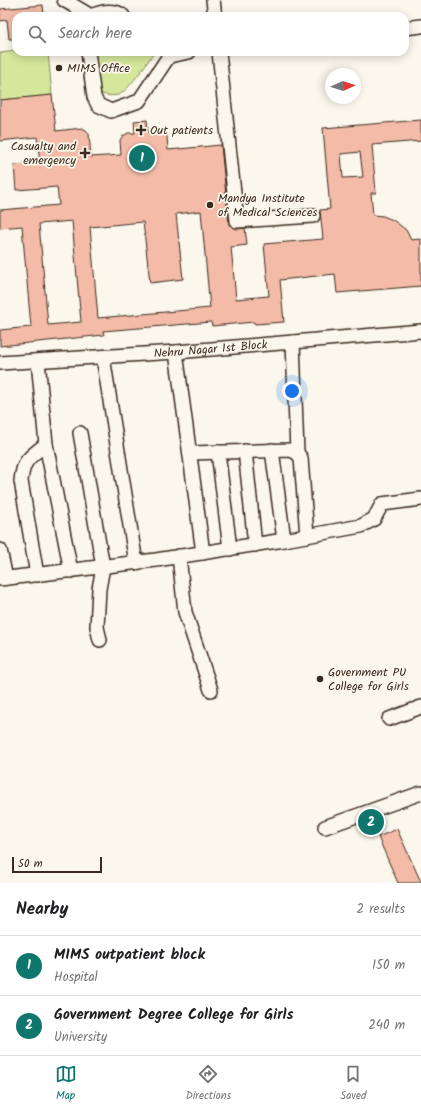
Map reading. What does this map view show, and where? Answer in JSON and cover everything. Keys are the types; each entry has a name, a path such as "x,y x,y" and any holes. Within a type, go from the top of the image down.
{"street":[{"path":"64,0 84,12"},
{"path":"213,0 214,12"},
{"path":"409,28 421,26"},
{"path":"89,56 94,97 98,105 112,111 139,101 166,56"},
{"path":"218,56 237,220 313,216"},
{"name":"Nehru Nagar 1st Block","path":"0,363 176,352 421,331"},
{"path":"293,342 297,453"},
{"path":"176,352 203,553"},
{"path":"103,357 136,563"},
{"path":"38,361 46,444 71,571"},
{"path":"80,433 103,567 99,589 97,627 100,640"},
{"path":"37,575 21,480 22,469 27,459 46,444"},
{"path":"190,453 272,450 291,450 297,453 301,458 307,536"},
{"path":"272,450 284,540"},
{"path":"245,451 255,545"},
{"path":"218,452 230,548"},
{"path":"0,550 3,578 71,571 255,545 361,526 374,519 382,504 421,499"},
{"path":"179,556 184,612 211,690"},
{"path":"389,719 421,707"},
{"path":"325,827 421,793"}],"green space":[{"path":"12,52 12,56 48,56 52,95 0,100 0,53"},
{"path":"95,56 152,56 122,93 110,96 102,94 99,88"}],"building":[{"path":"43,5 44,12 12,12 12,39 9,39 7,20 0,21 0,9"},
{"path":"52,95 56,131 82,128 86,130 89,134 91,157 121,155 120,140 128,133 135,133 134,121 147,120 148,132 161,131 165,133 167,136 168,150 221,145 229,225 237,229 245,228 247,245 231,247 236,299 269,296 264,244 323,239 320,210 330,209 323,128 421,120 421,141 372,145 376,193 371,193 373,215 383,216 393,220 406,230 411,240 421,239 421,286 337,293 335,274 280,280 284,322 255,324 254,322 212,326 211,322 103,331 104,335 0,346 0,330 31,327 22,226 0,228 0,210 59,205 57,187 16,190 14,165 40,163 37,137 0,141 0,100","holes":["360,152 363,177 343,178 341,154","201,211 210,308 98,318 90,227 143,222 150,283 183,279 176,214","72,221 81,322 48,325 39,224"]},
{"path":"397,829 421,883 398,883 378,837"}],"place":[{"name":"MIMS Office","path":"59,68"},
{"name":"Out patients","path":"141,130"},
{"name":"Casualty and emergency","path":"85,153"},
{"name":"MIMS outpatient block","path":"142,158"},
{"name":"Mandya Institute of Medical Sciences","path":"210,205"},
{"name":"Government PU College for Girls","path":"320,679"},
{"name":"Government Degree College for Girls","path":"371,822"}]}
